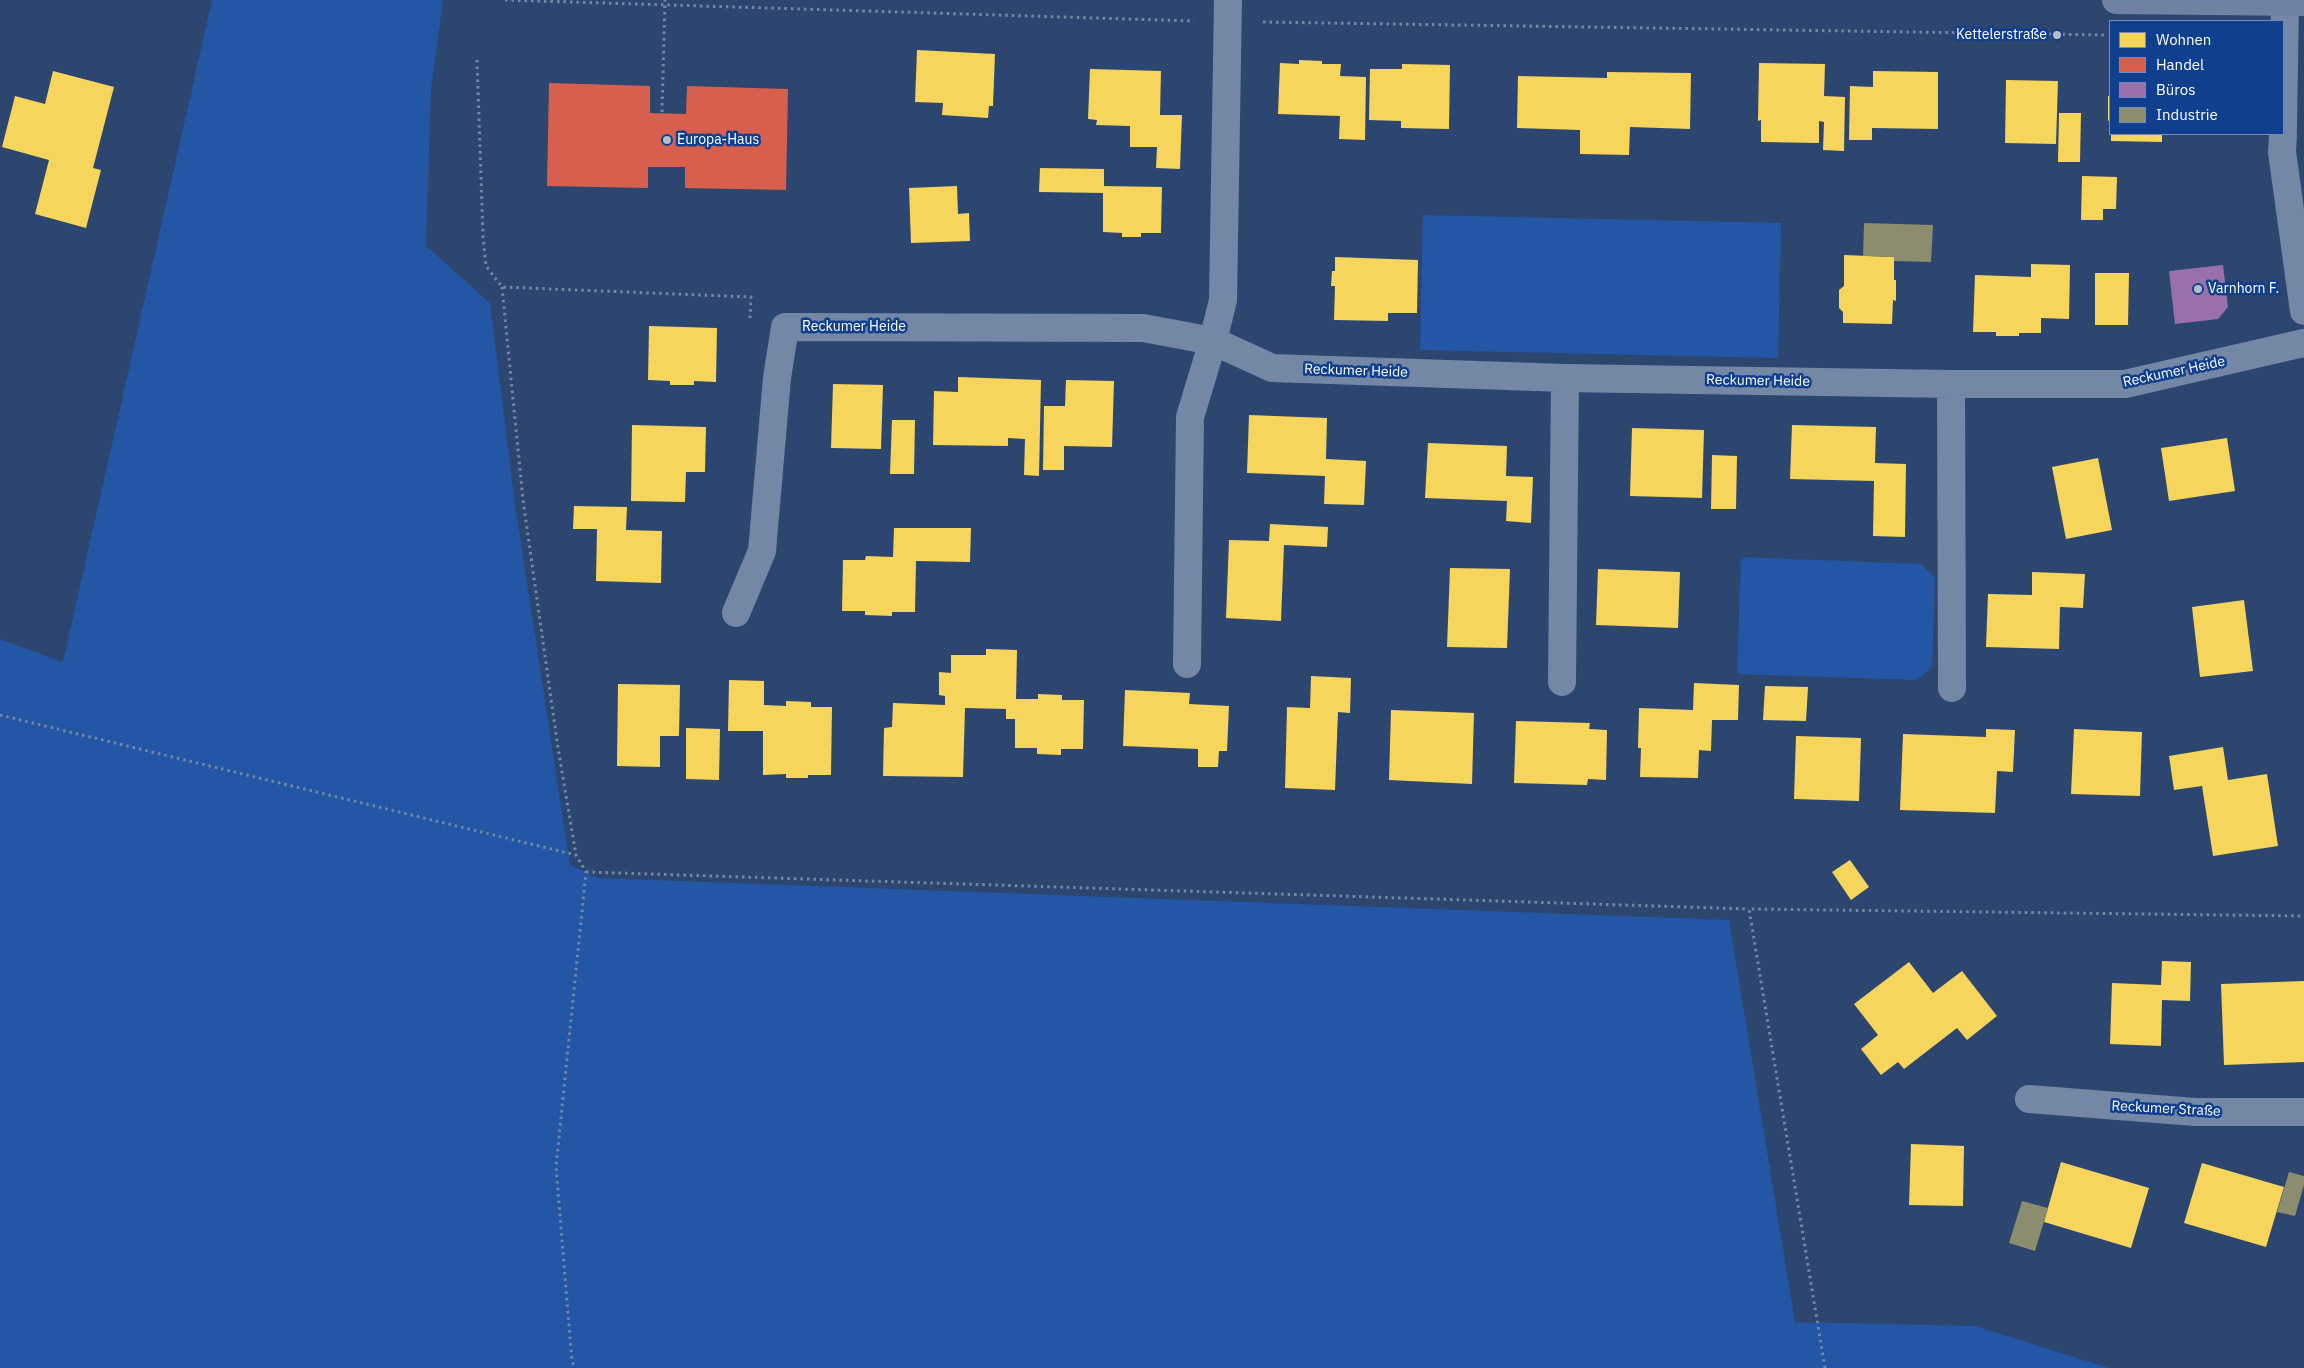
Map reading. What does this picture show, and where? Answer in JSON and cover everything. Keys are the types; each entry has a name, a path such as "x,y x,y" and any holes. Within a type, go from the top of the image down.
{"main road":[{"path":"2116,0 2292,1"}],"street":[{"path":"2284,114 2292,1"},
{"path":"1187,664 1190,417 1213,341 1223,300 1228,11"},
{"path":"2283,135 2282,152 2304,311"},
{"name":"Reckumer Heide","path":"736,613 762,551 777,378 785,327 1143,328 1213,341 1272,368 1565,378 1951,384 2125,384 2304,343"},
{"path":"1562,682 1565,378"},
{"path":"1951,384 1952,688"},
{"name":"Reckumer Straße","path":"2028,1099 2195,1112 2304,1112"}],"path":[{"path":"505,0 665,6 1228,11 2109,35"},
{"path":"662,112 665,0"},
{"path":"477,60 486,266 502,287 523,500 558,748 576,855 586,872 556,1167 572,1362 576,1368"},
{"path":"502,287 752,297 749,318 785,327"},
{"path":"0,715 576,855"},
{"path":"586,872 1749,909 2304,916"},
{"path":"1749,909 1825,1368"}],"shaded area":[{"path":"212,0 443,0 431,89 426,246 490,303 515,504 570,865 598,878 1729,920 1795,1322 1975,1326 2109,1368 0,1368 0,639 63,662"},
{"path":"1423,215 1781,223 1778,358 1420,350"},
{"path":"1741,557 1921,564 1935,578 1932,667 1917,680 1737,674"}],"building: Wohnen":[{"path":"917,50 995,54 993,106 989,106 988,118 942,115 943,103 915,102"},
{"path":"1299,60 1322,61 1322,64 1341,64 1340,76 1366,77 1365,140 1339,139 1340,116 1278,114 1280,63 1299,64"},
{"path":"1759,63 1825,64 1824,96 1845,97 1844,151 1823,150 1824,122 1819,121 1819,143 1761,142 1761,120 1758,121"},
{"path":"1402,64 1450,65 1449,129 1401,128 1401,121 1369,120 1370,69 1402,69"},
{"path":"1090,69 1161,71 1160,115 1182,115 1180,169 1156,168 1157,147 1130,147 1130,126 1096,125 1097,120 1088,119"},
{"path":"53,71 114,87 93,168 101,170 86,228 35,214 49,160 2,147 15,96 45,104"},
{"path":"1873,71 1938,72 1938,129 1872,128 1872,140 1849,140 1850,86 1873,87"},
{"path":"1607,72 1691,73 1690,129 1630,127 1629,155 1580,154 1580,130 1517,128 1518,76 1607,78"},
{"path":"2006,80 2058,81 2056,144 2005,143"},
{"path":"2108,96 2109,96 2109,120"},
{"path":"2059,113 2081,113 2080,162 2058,162"},
{"path":"2111,135 2162,135 2162,142 2111,141"},
{"path":"1040,168 1104,169 1104,186 1162,187 1161,233 1141,233 1141,237 1122,237 1122,233 1103,232 1103,193 1039,192"},
{"path":"2082,176 2117,177 2116,209 2103,209 2103,220 2081,220"},
{"path":"957,186 958,214 969,213 970,241 911,243 909,188"},
{"path":"1844,255 1894,257 1896,301 1893,300 1892,324 1843,323 1843,312 1839,308 1839,290 1844,286"},
{"path":"1335,257 1418,260 1417,313 1388,313 1388,321 1334,320 1335,286 1331,286 1332,271 1335,271"},
{"path":"2031,264 2070,265 2069,319 2041,318 2041,333 2019,333 2019,336 1996,336 1996,332 1973,332 1975,275 2031,277"},
{"path":"2095,273 2129,273 2128,325 2095,325"},
{"path":"649,326 717,328 716,382 694,381 694,385 670,385 670,381 648,380"},
{"path":"958,377 1041,380 1039,476 1024,475 1025,439 1008,438 1008,446 933,445 934,391 958,392"},
{"path":"1066,380 1114,381 1112,447 1064,446 1064,470 1043,470 1044,406 1065,406"},
{"path":"833,384 883,385 881,449 831,448"},
{"path":"1249,415 1327,418 1326,459 1366,461 1364,505 1324,504 1325,476 1247,473"},
{"path":"892,420 915,420 914,474 890,474"},
{"path":"632,425 706,427 705,472 686,472 685,502 631,501"},
{"path":"1792,425 1876,427 1875,463 1906,464 1905,537 1873,536 1874,481 1790,479"},
{"path":"1632,428 1704,430 1702,498 1630,496"},
{"path":"2227,438 2235,491 2169,501 2161,448"},
{"path":"1428,443 1507,446 1506,476 1533,477 1531,523 1506,521 1507,501 1425,498"},
{"path":"1712,455 1737,456 1736,509 1711,509"},
{"path":"2098,458 2112,530 2066,539 2052,467"},
{"path":"574,506 627,507 626,530 662,531 661,583 596,581 597,529 573,529"},
{"path":"1270,524 1328,527 1327,547 1284,545 1281,621 1226,618 1229,540 1269,541"},
{"path":"894,528 971,528 970,562 916,561 915,612 892,612 892,616 865,615 865,611 842,611 843,560 865,560 866,556 893,557"},
{"path":"1450,568 1510,569 1507,648 1447,647"},
{"path":"1598,569 1680,572 1678,628 1596,625"},
{"path":"2032,572 2085,574 2083,608 2060,607 2059,649 1986,647 1988,594 2032,595"},
{"path":"2244,600 2253,671 2200,677 2192,607"},
{"path":"986,649 1017,650 1016,699 1038,699 1038,694 1062,695 1062,700 1084,700 1083,749 1061,749 1061,755 1037,754 1037,748 1015,748 1015,719 1006,719 1006,709 965,708 963,777 883,776 884,728 892,727 893,703 945,705 945,696 939,695 939,672 951,673 951,655 986,655"},
{"path":"1311,676 1351,678 1350,713 1338,712 1335,790 1285,788 1287,707 1310,708"},
{"path":"729,680 764,681 764,705 786,706 786,701 811,702 811,707 832,707 831,775 808,775 808,778 786,778 786,774 763,775 763,731 728,731"},
{"path":"1694,683 1739,685 1738,720 1712,720 1711,751 1699,750 1698,778 1640,777 1641,748 1638,748 1639,708 1693,710"},
{"path":"618,684 680,685 679,736 660,736 660,767 617,766"},
{"path":"1765,686 1808,687 1806,721 1763,720"},
{"path":"1125,690 1190,693 1189,704 1229,706 1227,751 1219,751 1218,767 1198,767 1198,749 1123,746"},
{"path":"1391,710 1474,713 1472,784 1389,780"},
{"path":"1516,721 1590,723 1589,729 1607,730 1606,780 1588,779 1587,785 1514,783"},
{"path":"686,728 720,729 719,780 686,779"},
{"path":"1986,729 2015,730 2013,772 1997,771 1995,813 1900,810 1903,734 1986,737"},
{"path":"2074,729 2142,732 2140,796 2071,794"},
{"path":"1796,736 1861,738 1859,801 1794,799"},
{"path":"2223,747 2228,780 2267,774 2278,846 2213,856 2202,786 2174,790 2169,756"},
{"path":"1850,860 1869,887 1851,900 1832,872"},
{"path":"2162,961 2191,962 2190,1001 2162,1000 2161,1046 2110,1044 2112,983 2161,985"},
{"path":"1909,962 1933,993 1962,971 1997,1016 1967,1040 1957,1028 1904,1069 1898,1062 1881,1075 1861,1049 1878,1035 1854,1004"},
{"path":"2304,981 2304,1062 2224,1065 2221,984"},
{"path":"1911,1144 1964,1146 1963,1206 1909,1205"},
{"path":"2061,1162 2149,1188 2131,1248 2044,1222"},
{"path":"2202,1163 2284,1187 2266,1247 2184,1223"}],"building: Handel":[{"name":"Europa-Haus","path":"549,83 650,86 650,113 686,114 687,86 788,89 786,190 685,188 685,167 648,167 648,188 547,186"}],"building: Büros":[{"name":"Varnhorn F.","path":"2223,265 2228,307 2218,319 2175,324 2169,271"}],"building: Industrie":[{"path":"1864,223 1933,225 1931,262 1894,261 1894,257 1863,256"},
{"path":"2289,1172 2304,1176 2304,1185 2295,1216 2277,1212"},
{"path":"2022,1201 2048,1208 2035,1251 2009,1243"}],"place":[{"name":"Kettelerstraße","path":"2057,35"},
{"name":"Europa-Haus","path":"667,140"},
{"name":"Varnhorn F.","path":"2198,289"}]}
